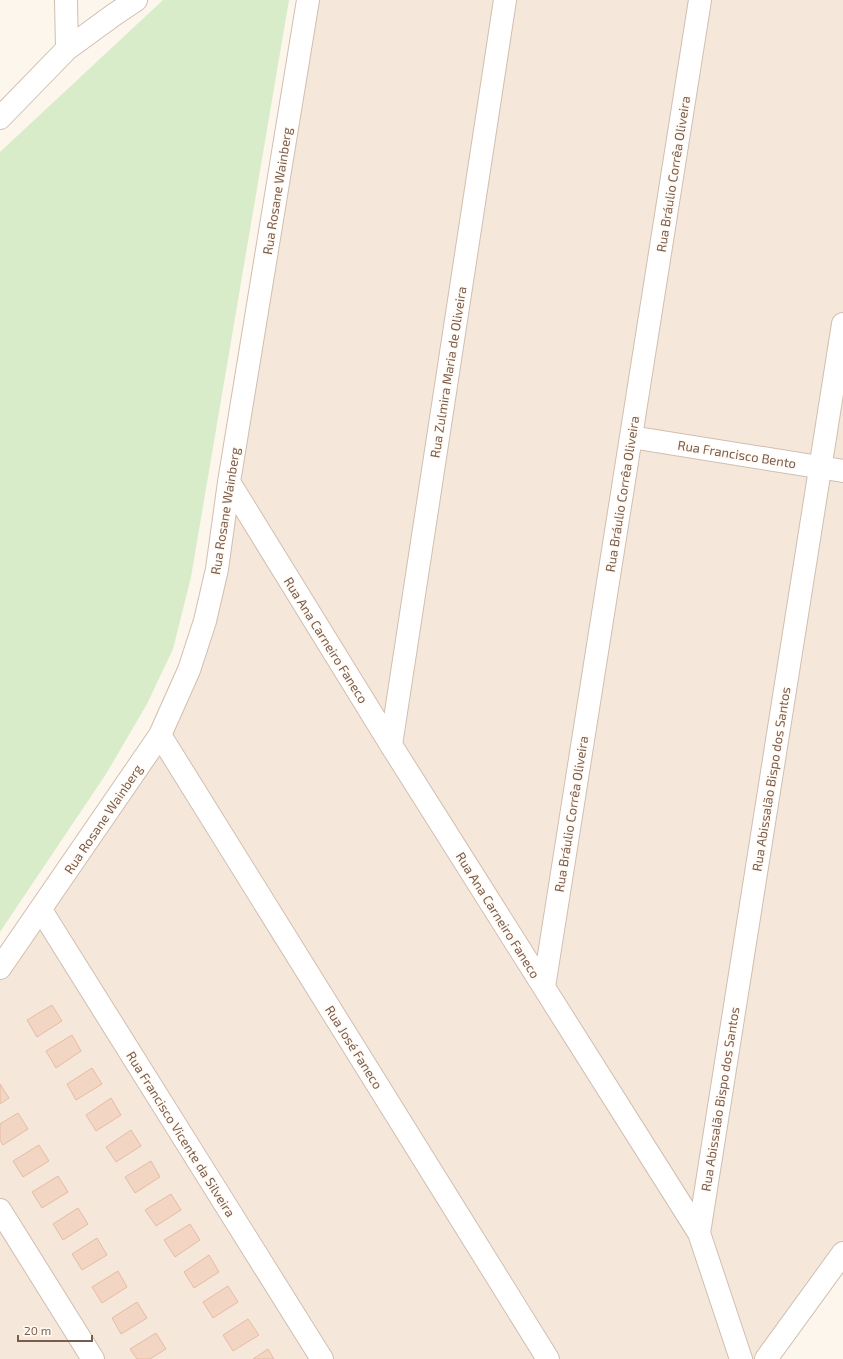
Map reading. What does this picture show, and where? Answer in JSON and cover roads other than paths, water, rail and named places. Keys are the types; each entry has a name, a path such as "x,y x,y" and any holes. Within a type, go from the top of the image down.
{"street":[{"path":"66,0 67,49"},
{"path":"0,118 67,49 136,0"},
{"name":"Rua Rosane Wainberg","path":"0,968 160,735 189,670 205,621 217,569 229,482 308,0"},
{"name":"Rua Zulmira Maria de Oliveira","path":"391,745 505,0"},
{"name":"Rua Bráulio Corrêa Oliveira","path":"544,987 700,0"},
{"name":"Rua Abissalão Bispo dos Santos","path":"699,1233 843,324"},
{"name":"Rua Francisco Bento","path":"631,438 843,471"},
{"name":"Rua Ana Carneiro Faneco","path":"229,482 391,745 699,1233 741,1359"},
{"name":"Rua José Faneco","path":"160,735 548,1359"},
{"name":"Rua Francisco Vicente da Silveira","path":"41,910 322,1359"},
{"path":"0,1210 93,1359"},
{"path":"766,1359 843,1253"}]}
